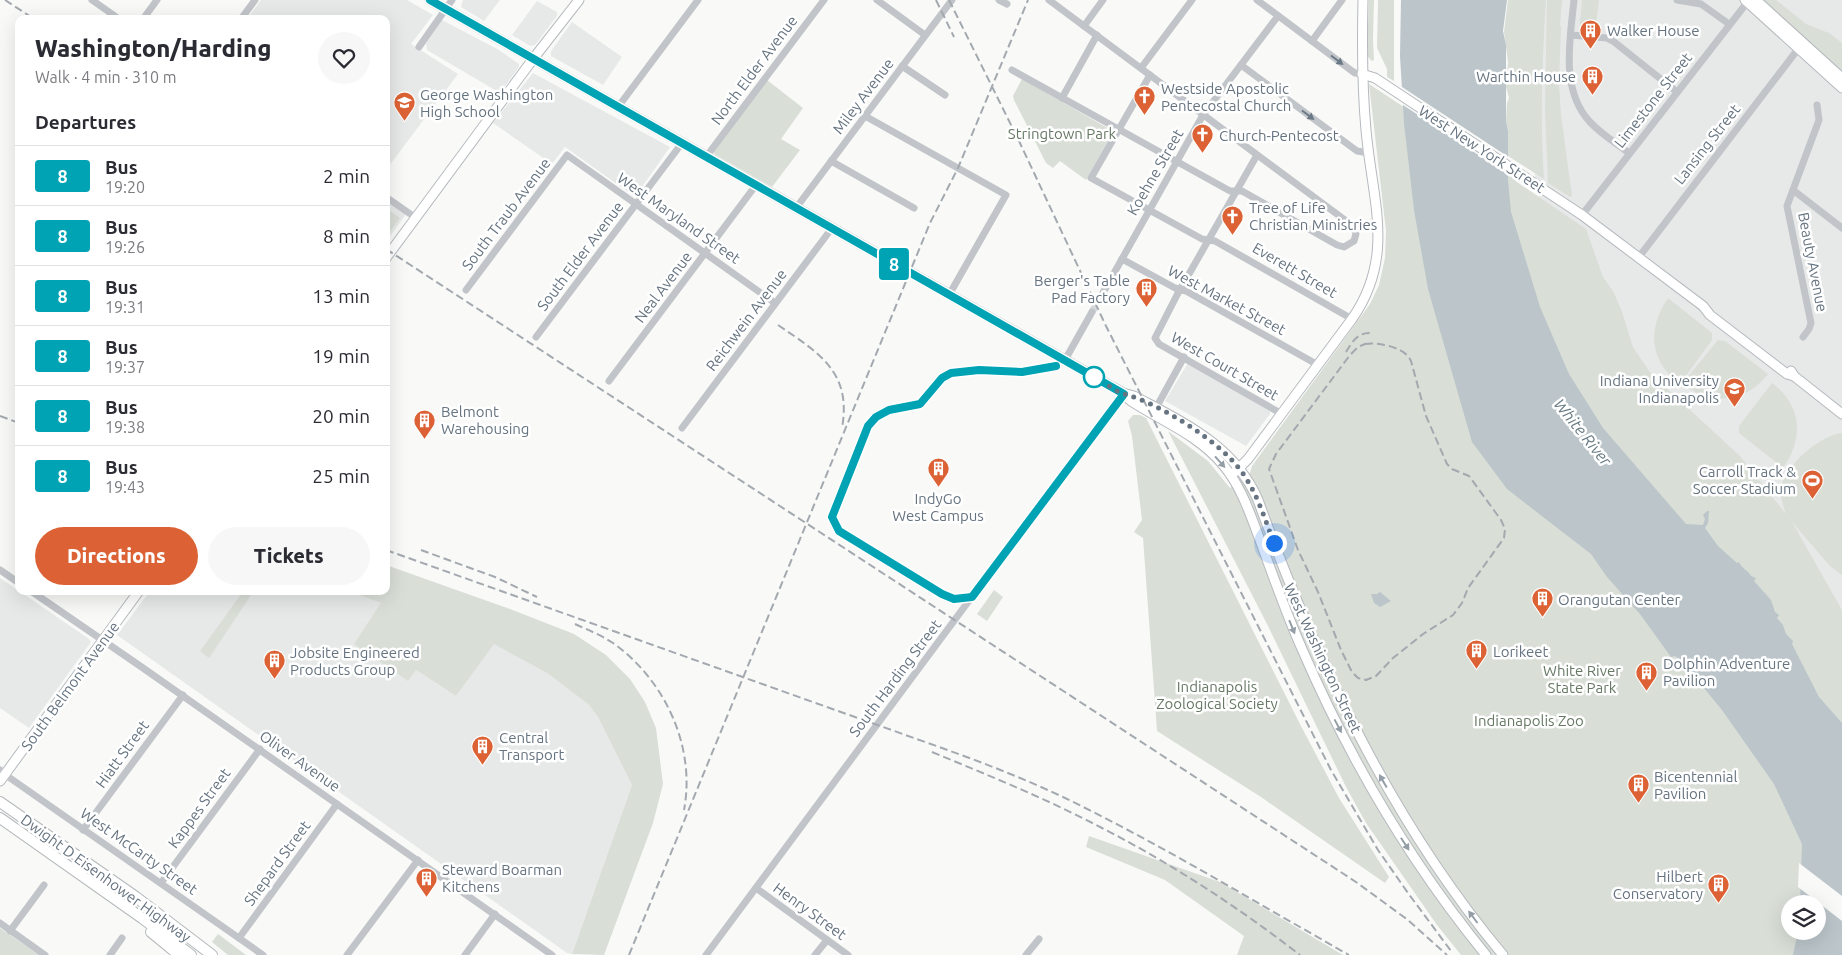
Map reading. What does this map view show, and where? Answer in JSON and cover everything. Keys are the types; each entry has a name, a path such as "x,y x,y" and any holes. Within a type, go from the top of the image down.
{"highway":[{"name":"Dwight D Eisenhower Highway","path":"1,803 179,929 212,955"},
{"name":"Dwight D Eisenhower Highway","path":"0,818 142,918 191,955"},
{"path":"62,861 179,955"},
{"path":"179,929 218,955"}],"main road":[{"name":"West Washington Street","path":"430,0 1065,360 1124,394 1131,401 1201,444 1231,475 1245,500 1282,601 1308,662 1354,756 1404,841 1452,912 1486,955"},
{"path":"390,253 579,0"},
{"path":"1231,475 1248,459 1282,414 1352,319 1369,290 1378,253 1379,231 1368,153 1362,74 1363,0"},
{"path":"1749,1 1798,49 1842,88"},
{"path":"1749,1 1842,78"},
{"name":"West New York Street","path":"1362,74 1381,82 1582,215 1703,306 1710,315 1787,374 1794,376 1842,414"},
{"name":"West Washington Street","path":"1124,394 1134,396 1211,440 1239,468 1258,500 1293,596 1370,759 1422,845 1464,906 1503,955"},
{"name":"South Belmont Avenue","path":"2,775 136,595"}],"street":[{"path":"92,0 113,15"},
{"path":"146,15 157,0"},
{"path":"244,15 255,0"},
{"path":"420,47 452,0"},
{"path":"618,107 698,0"},
{"name":"North Elder Avenue","path":"706,157 824,0"},
{"path":"877,0 925,35"},
{"name":"Miley Avenue","path":"796,208 952,0"},
{"path":"999,0 1007,4"},
{"path":"1012,70 1230,191 1242,192 1340,247 1348,246 1354,241 1356,234 1354,227 1049,0"},
{"path":"1084,26 1103,0"},
{"path":"1141,68 1192,0"},
{"name":"West New York Street","path":"1257,0 1355,73 1362,74"},
{"path":"1312,41 1342,0"},
{"path":"1574,0 1570,77 1577,103 1592,124 1629,153"},
{"path":"1677,0 1701,4 1729,24"},
{"name":"Limestone Street","path":"1582,215 1729,24 1749,1"},
{"name":"Koehne Street","path":"1100,298 1203,115 1278,16"},
{"path":"1062,98 1097,35"},
{"path":"1571,35 1611,40 1677,92"},
{"name":"Lansing Street","path":"1638,257 1798,49"},
{"path":"1241,65 1357,151 1368,153"},
{"path":"902,66 945,95"},
{"path":"1119,129 1150,75"},
{"name":"Beauty Avenue","path":"1803,337 1811,323 1787,206 1818,120 1817,105"},
{"path":"864,116 1006,195 950,294"},
{"name":"Everett Street","path":"1119,129 1091,178 1202,239 1215,241 1352,319"},
{"name":"South Elder Avenue","path":"536,337 682,143"},
{"name":"West Maryland Street","path":"567,155 776,303"},
{"name":"South Traub Avenue","path":"466,290 567,155"},
{"path":"1180,290 1257,155"},
{"path":"831,161 914,208"},
{"name":"Neal Avenue","path":"609,381 756,185"},
{"path":"1793,190 1842,228"},
{"path":"390,200 416,218"},
{"name":"Reichwein Avenue","path":"682,428 832,228"},
{"name":"West Market Street","path":"1122,259 1175,288 1186,291 1318,365"},
{"name":"West Court Street","path":"1180,290 1157,333 1156,340 1282,414"},
{"path":"1065,360 1092,312"},
{"path":"1156,408 1184,357"},
{"name":"South Harding Street","path":"706,955 1124,394"},
{"path":"0,570 15,580"},
{"name":"Oliver Avenue","path":"37,595 183,695 552,955"},
{"name":"Hiatt Street","path":"83,830 183,695"},
{"name":"Kappes Street","path":"161,883 260,749"},
{"name":"West McCarty Street","path":"2,775 263,955"},
{"name":"Shepard Street","path":"239,938 337,804"},
{"path":"347,955 418,860"},
{"path":"10,931 44,885"},
{"name":"Henry Street","path":"756,888 848,955"},
{"path":"465,955 495,914"},
{"path":"0,924 45,955"},
{"path":"110,955 122,938"},
{"path":"1026,955 1039,938"},
{"path":"815,955 826,940"}],"shaded area":[{"name":"George Washington High School","path":"261,0 407,0 433,15 411,44 458,74 390,165 390,15 250,15"},
{"path":"463,0 500,0 484,21 461,7"},
{"name":"Indiana University Indianapolis","path":"1534,0 1842,0 1842,697 1558,293 1526,129"},
{"path":"537,1 557,12 557,16 535,45 530,46 512,35"},
{"path":"442,20 499,50 519,64 519,67 500,93 427,50 426,44"},
{"path":"572,22 622,57 603,85 551,56 551,51"},
{"path":"533,73 670,147 635,197 565,147 552,164 493,123"},
{"path":"390,203 406,214 390,236"},
{"path":"1188,363 1270,411 1270,414 1246,446 1165,401"},
{"path":"0,578 15,588 15,595 25,595 91,642 29,728 0,708"},
{"path":"147,595 240,595 200,651 209,657 251,595 359,595 381,603 408,681 416,670 456,696 494,643 547,673 589,705 598,717 632,785 572,954 567,953 117,635"}],"green space":[{"path":"1369,0 1374,0 1374,60 1372,61 1367,56"},
{"path":"1378,0 1394,0 1394,81 1387,77 1387,69 1377,48"},
{"path":"1508,0 1546,0 1542,90 1544,179 1508,156 1506,121 1509,98 1506,87 1508,62 1504,32"},
{"path":"1547,0 1562,0 1559,84 1561,115 1572,196 1570,197 1548,183 1545,110"},
{"path":"1582,0 1599,0 1595,33 1579,33"},
{"path":"1762,0 1776,0 1806,24 1829,33 1842,43 1842,73"},
{"name":"Stringtown Park","path":"1022,79 1111,130 1112,134 1086,180 1060,161 1053,168 1046,163 1014,100 1013,96"},
{"path":"767,80 803,108 781,139 800,150 772,187 714,154 714,151"},
{"name":"White River State Park","path":"1369,84 1509,175 1586,229 1603,277 1613,291 1621,309 1633,347 1651,374 1740,456 1786,514 1781,492 1785,476 1798,460 1815,445 1824,439 1842,433 1842,575 1830,566 1792,522 1842,610 1842,955 1461,955 1437,925 1366,823 1346,787 1268,626 1168,431 1208,461 1230,488 1250,473 1252,466 1370,304 1379,285 1385,258 1386,231"},
{"path":"390,211 400,218 390,232"},
{"path":"1668,298 1712,333 1712,340 1680,384 1662,365 1654,344 1657,321"},
{"path":"1718,340 1725,341 1768,374 1749,391 1739,396 1728,398 1705,396 1682,384"},
{"path":"1772,383 1789,401 1797,422 1797,434 1794,445 1790,457 1783,468 1739,433 1739,426"},
{"name":"Indianapolis Zoological Society","path":"1133,415 1140,415 1146,418 1339,798 1389,877 1385,883 1261,797 1157,731 1143,538 1134,532 1142,520 1132,436 1128,421"},
{"path":"390,566 510,609 574,634 606,655 630,679 645,702 656,728 663,784 653,823 604,955 572,954 632,785 598,717 589,705 547,673 494,644 456,696 416,670 408,681 354,644 381,603 359,595 390,595"},
{"path":"994,590 1003,597 987,621 977,614"},
{"path":"240,595 251,595 209,658 200,651"},
{"path":"1089,836 1220,882 1343,955 1237,955 1244,936 1165,880 1086,847"},
{"path":"0,928 39,955 0,955"},
{"path":"218,934 246,955 228,955 212,942"}],"water":[{"name":"White River","path":"1401,0 1507,0 1503,31 1506,45 1506,121 1511,212 1540,307 1569,374 1603,428 1686,524 1703,525 1705,519 1703,515 1709,511 1708,523 1705,528 1718,546 1737,563 1739,562 1751,576 1756,578 1754,581 1771,600 1775,612 1779,615 1777,618 1783,625 1786,634 1793,641 1792,644 1819,697 1842,723 1842,955 1793,955 1796,940 1826,940 1826,895 1800,895 1802,844 1774,784 1722,710 1681,660 1675,656 1671,657 1640,614 1607,577 1591,554 1507,489 1472,442 1428,289 1414,210 1404,123 1400,56"},
{"path":"1380,592 1391,601 1380,607 1374,603 1371,594"}],"pier":[{"path":"1399,85 1510,158 1510,176 1400,103"},
{"path":"1799,863 1842,896 1842,921 1826,909 1826,895 1808,895 1798,887"}],"tunnel":[{"path":"1092,312 1100,298"}],"railway":[{"path":"5,0 28,15"},
{"path":"936,0 954,37"},
{"path":"949,0 1019,141 1106,326 1331,770 1378,850 1451,951"},
{"path":"629,955 930,223 958,168 1028,0"},
{"path":"390,252 1356,882 1408,920 1447,955"},
{"path":"778,325 819,355 837,378 842,392 844,409 842,428"},
{"path":"1346,352 1353,341 1359,336 1371,333"},
{"path":"1365,344 1391,347 1398,349 1408,356 1426,416 1447,464 1452,469 1469,476 1501,520 1505,529 1504,538 1468,588 1462,603 1453,615 1423,634 1393,658 1376,676 1366,680 1358,678 1352,672 1341,650 1318,592 1298,550 1269,469 1276,454 1350,355 1358,347 1365,344"},
{"path":"0,416 15,422"},
{"path":"421,550 495,577 537,597"},
{"path":"390,551 942,748 1020,778 1065,798 1137,835 1349,955"},
{"path":"575,624 613,643 648,676 661,695 681,739 687,786 684,810"},
{"path":"932,752 1081,817 1154,856 1253,920 1300,955"}],"bus line":[{"name":"8","path":"430,0 1124,394 972,597 954,599 942,594 839,531 832,517 868,426 876,417 889,410 920,404 942,378 951,373 979,370 1022,372 1056,366"}],"place":[{"name":"Walker House","path":"1591,49"},
{"name":"Warthin House","path":"1592,95"},
{"name":"Westside Apostolic Pentecostal Church","path":"1145,116"},
{"name":"George Washington High School","path":"404,122"},
{"name":"Church-Pentecost","path":"1203,154"},
{"name":"Tree of Life Christian Ministries","path":"1233,235"},
{"name":"Berger's Table Pad Factory","path":"1146,308"},
{"name":"Indiana University Indianapolis","path":"1735,408"},
{"name":"Belmont Warehousing","path":"425,439"},
{"name":"IndyGo West Campus","path":"938,488"},
{"name":"Carroll Track & Soccer Stadium","path":"1812,499"},
{"name":"Orangutan Center","path":"1542,618"},
{"name":"Lorikeet","path":"1477,670"},
{"name":"Jobsite Engineered Products Group","path":"274,680"},
{"name":"Dolphin Adventure Pavilion","path":"1647,691"},
{"name":"Central Transport","path":"483,765"},
{"name":"Bicentennial Pavilion","path":"1638,804"},
{"name":"Steward Boarman Kitchens","path":"426,897"},
{"name":"Hilbert Conservatory","path":"1719,904"}],"route":[{"path":"1094,377 1124,394 1134,396 1163,411 1220,447 1239,468 1253,489 1274,543"}],"park label":[{"name":"Indianapolis Zoo","path":"1529,720"}]}
